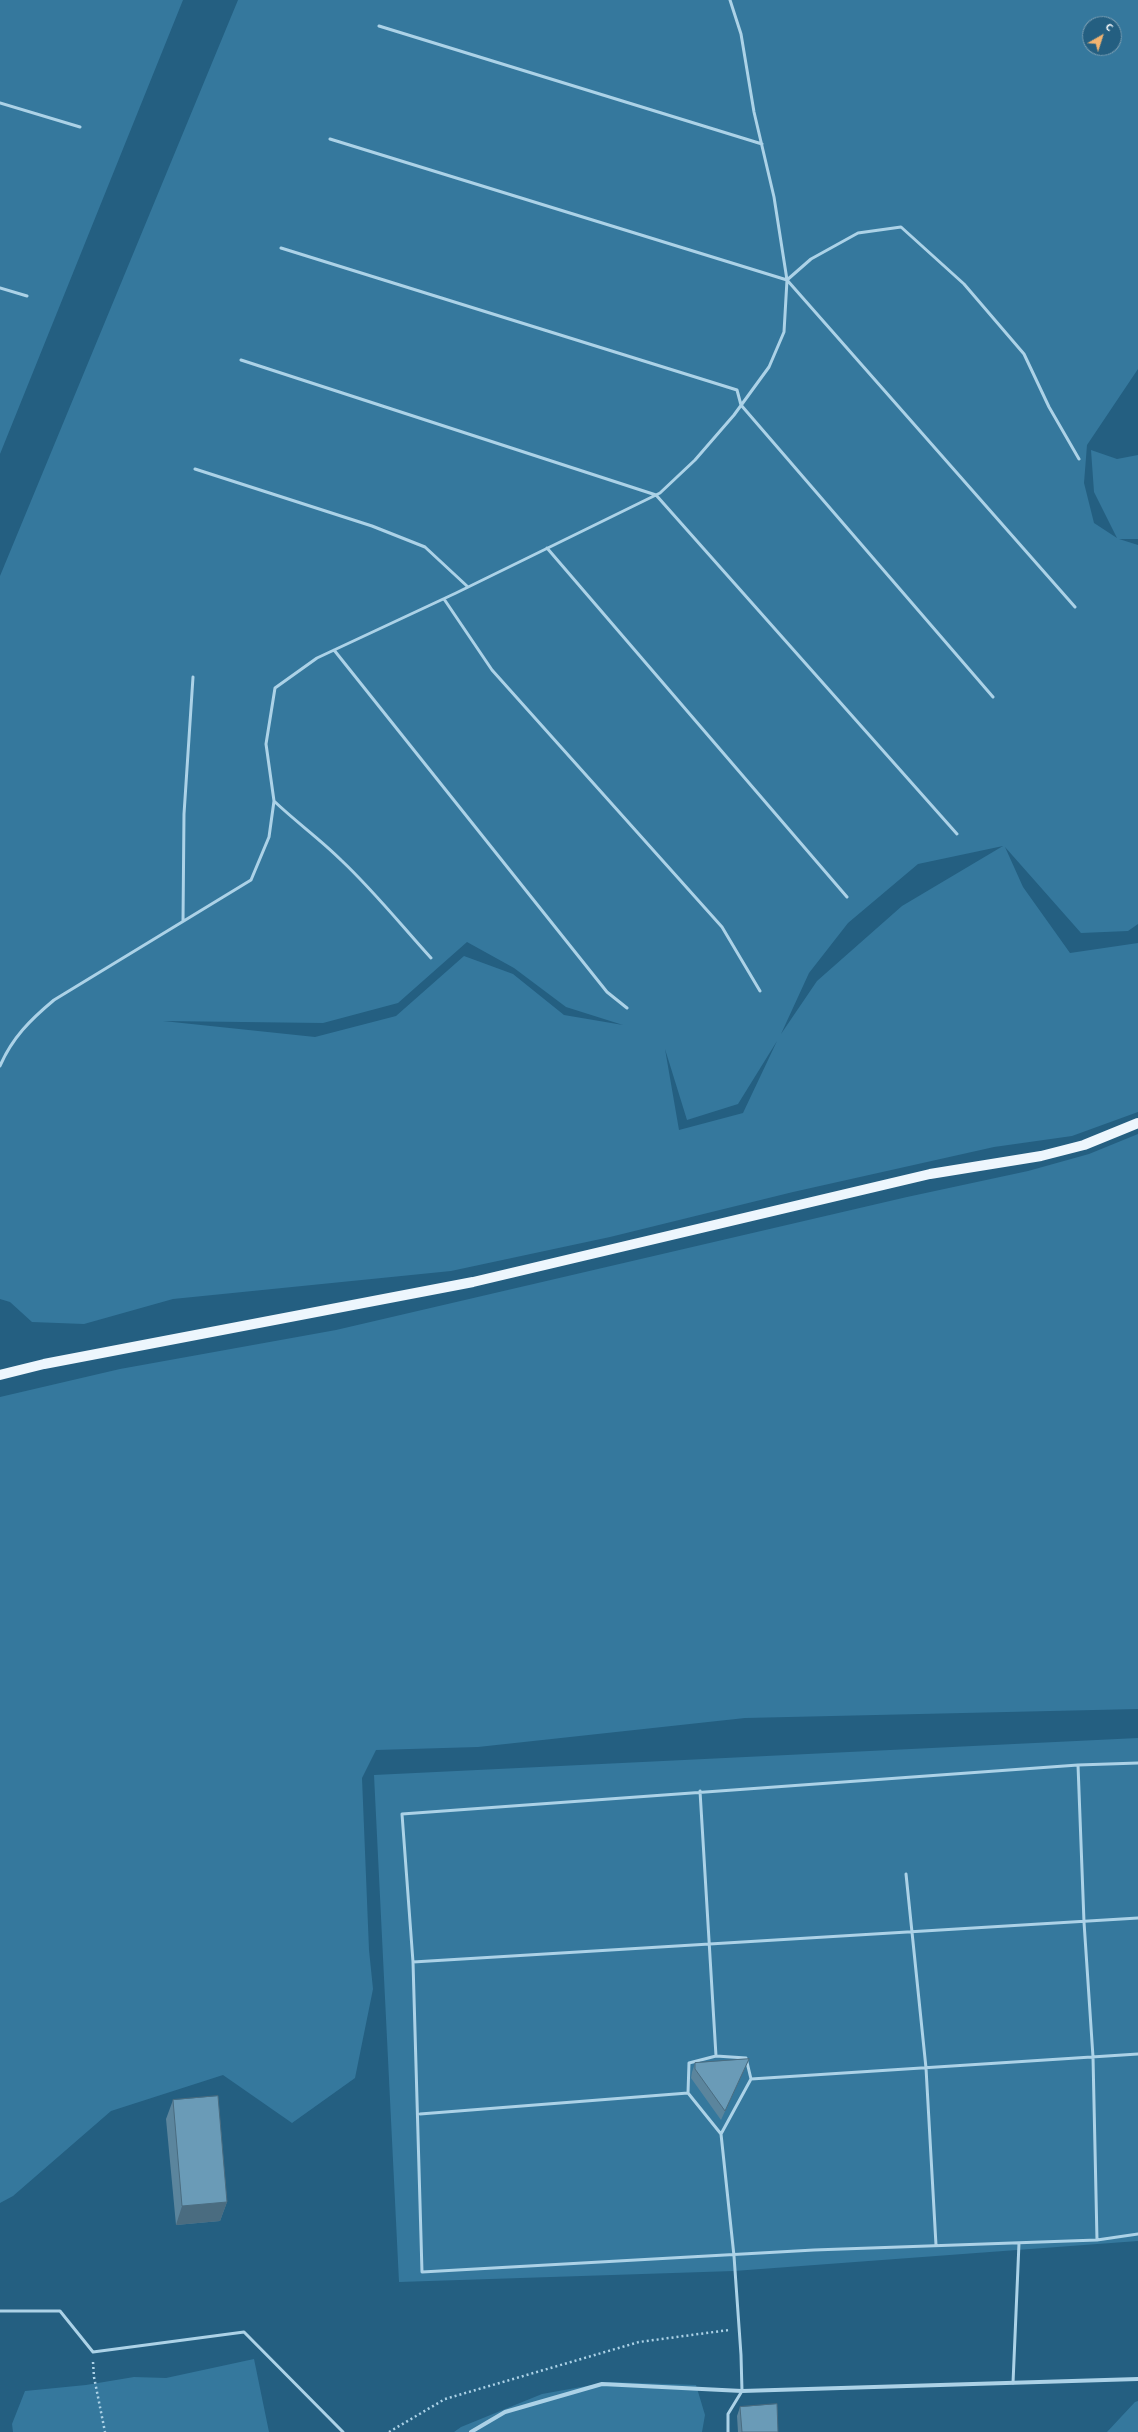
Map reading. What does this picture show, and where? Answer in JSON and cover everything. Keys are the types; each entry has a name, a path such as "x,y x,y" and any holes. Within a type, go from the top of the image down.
{"main road":[{"path":"0,1375 44,1364 473,1282 930,1174 1041,1156 1084,1145 1138,1123"}],"street":[{"path":"472,2432 505,2412 602,2384 742,2391 1138,2379"}],"lane":[{"path":"0,1066 8,1047 25,1024 54,1000 251,880 269,837 274,801 266,744 275,688 317,658 444,599 656,495 695,460 741,405 769,367 784,332 787,280 774,197 762,144 741,34 730,1 725,0"},
{"path":"379,26 762,144"},
{"path":"0,103 80,127"},
{"path":"330,139 787,280 1075,607"},
{"path":"787,280 811,258 858,234 901,227 964,284 1024,354 1049,407 1079,459"},
{"path":"281,248 737,390 741,405 993,697"},
{"path":"0,288 27,296"},
{"path":"241,360 656,495 957,834"},
{"path":"195,469 372,526 426,547 468,587"},
{"path":"547,548 847,897"},
{"path":"444,599 492,670 722,927 760,991"},
{"path":"334,650 607,992 627,1008"},
{"path":"183,921 184,814 193,677"},
{"path":"274,801 300,826 315,836 343,861 431,958"},
{"path":"1138,1763 1078,1765 700,1791 402,1814 414,1962 420,2114 422,2272 734,2256 814,2250 1097,2240 1138,2234"},
{"path":"1078,1765 1084,1922 1093,2057 1097,2240"},
{"path":"700,1791 708,1944 716,2056"},
{"path":"906,1874 926,2068 936,2245"},
{"path":"414,1962 1138,1918"},
{"path":"751,2078 1138,2054"},
{"path":"721,2134 751,2078 746,2058 716,2056 689,2063 688,2093 721,2134 734,2256 742,2391 728,2414 728,2432"},
{"path":"420,2114 688,2093"},
{"path":"1013,2383 1019,2242"},
{"path":"0,2311 60,2311 93,2352 244,2332 343,2432"}],"path":[{"path":"389,2432 445,2399 639,2342 739,2329"},
{"path":"93,2352 94,2377 105,2432"}],"shaded area":[{"path":"0,0 183,0 0,454"},
{"path":"238,0 1138,0 1138,369 1087,445 1084,483 1094,523 1117,538 1094,492 1091,450 1117,459 1138,455 1138,539 1119,539 1138,545 1138,924 1128,931 1081,933 1005,847 1023,887 1070,953 1138,943 1138,1112 1072,1136 994,1147 793,1192 610,1237 451,1271 173,1299 84,1324 32,1322 10,1302 0,1299 0,576","holes":["1003,846 902,906 817,981 781,1034 809,973 848,923 918,864","467,942 514,968 566,1007 623,1025 564,1015 513,974 464,956 396,1016 315,1037 163,1021 323,1023 398,1003","777,1041 743,1113 679,1130 665,1049 687,1120 738,1104"]},
{"path":"1138,1134 1138,1709 745,1718 478,1747 376,1750 362,1778 369,1950 373,1989 355,2078 292,2123 223,2075 111,2111 13,2196 0,2203 0,1397 120,1369 336,1330 907,1197 1028,1171 1089,1154"},
{"path":"1138,1738 1138,2241 734,2271 399,2282 374,1775"},
{"path":"254,2359 269,2432 13,2432 12,2424 25,2391 86,2385 134,2377 166,2378"},
{"path":"609,2382 696,2385 705,2415 702,2432 454,2432 461,2427 542,2394"},
{"path":"1138,2401 1138,2432 1107,2432 1135,2402"}],"building":[{"path":"749,2059 725,2111 695,2069 695,2063"},
{"path":"218,2096 227,2202 182,2206 173,2100"},
{"path":"777,2404 778,2432 742,2432 740,2407"}]}
